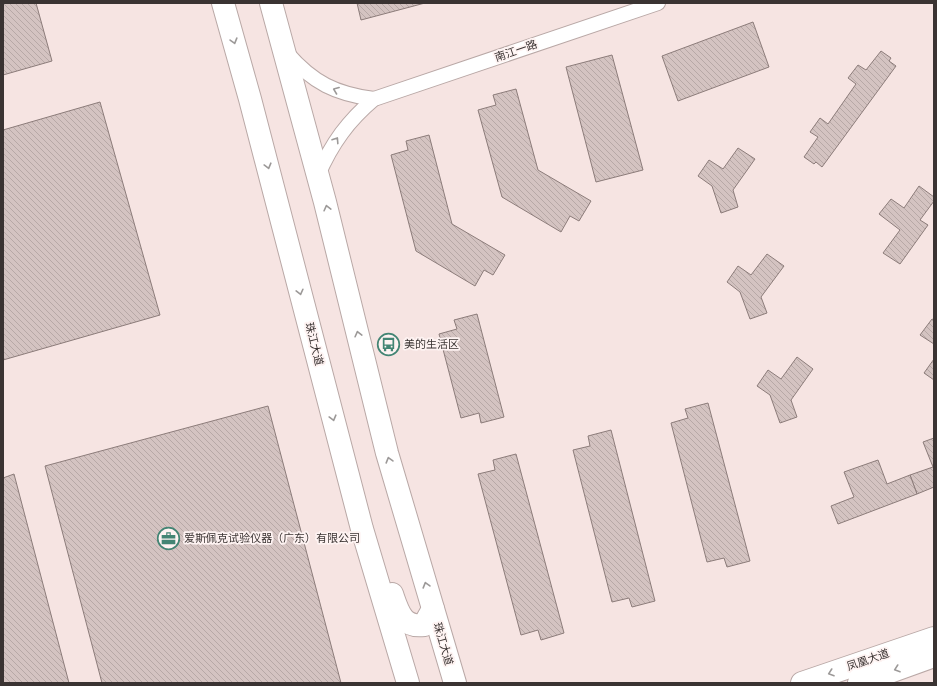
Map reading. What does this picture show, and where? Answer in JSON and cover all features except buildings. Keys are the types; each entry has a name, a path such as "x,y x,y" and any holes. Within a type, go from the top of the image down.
{"main road":[{"name":"珠江大道","path":"223,3 252,107 366,545 404,676"},
{"name":"珠江大道","path":"271,3 318,175 387,453 455,681"},
{"path":"366,545 384,574 400,617 415,626 424,625 433,609"},
{"name":"凤凰大道","path":"802,683 934,638"},
{"path":"859,683 934,656"}],"street":[{"name":"南江一路","path":"374,98 658,3"},
{"path":"284,49 298,66 314,79 333,89 353,96 374,98"},
{"path":"318,175 336,141 347,125 374,98"}],"place":[{"name":"美的生活区","path":"388,344"},
{"name":"爱斯佩克试验仪器（广东）有限公司","path":"168,538"}]}
